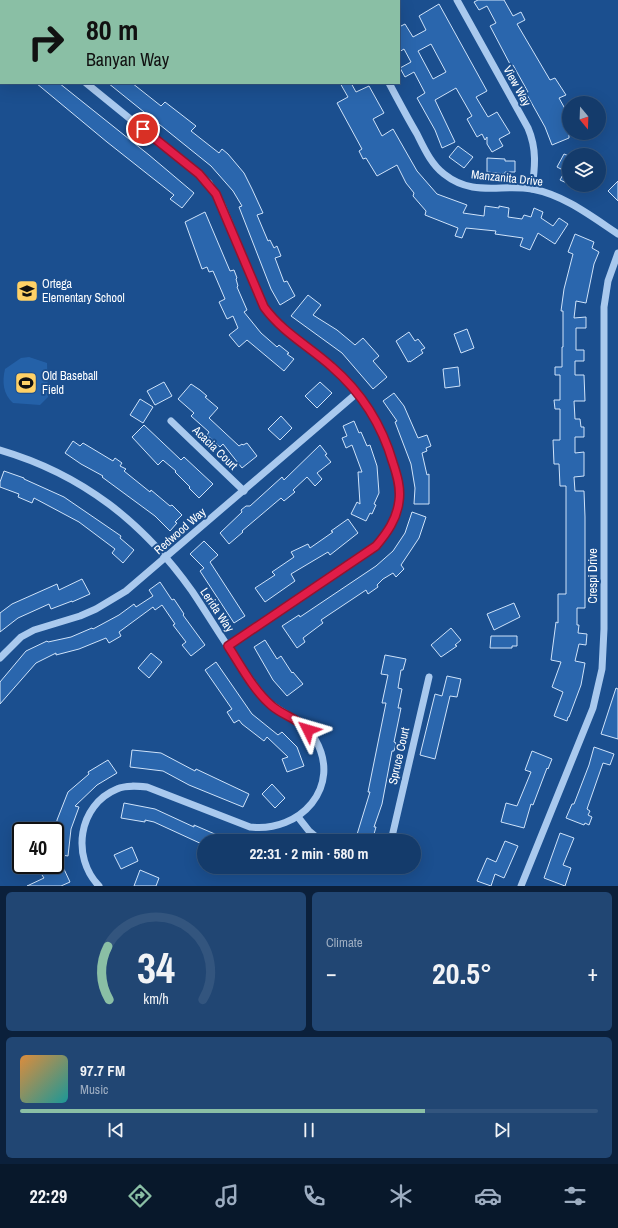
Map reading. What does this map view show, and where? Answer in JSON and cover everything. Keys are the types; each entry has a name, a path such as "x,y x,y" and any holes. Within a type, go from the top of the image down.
{"street":[{"name":"View Way","path":"457,0 533,140 535,167 532,189"},
{"path":"87,84 209,183 222,205 258,294 268,313 283,330 334,368 358,393 378,422 398,477 399,502 391,527 376,546 228,646"},
{"name":"Manzanita Drive","path":"390,84 426,151 443,174 469,187 483,189 532,189 561,198 618,234"},
{"name":"Crespi Drive","path":"521,886 585,728 598,688 602,669 604,629 604,307 608,281 618,253"},
{"name":"Redwood Way","path":"0,658 22,637 34,630 80,616 112,601 126,591 358,393"},
{"name":"Acacia Court","path":"170,421 244,491"},
{"name":"Lerida Way","path":"0,450 50,468 88,488 137,526 166,558 192,592 265,699 273,707 302,723 315,739 324,771 322,784 317,796 298,817 276,826 262,828 250,827 147,787 132,786 118,789 106,794 96,803 88,814 82,841 86,866 91,876 99,886"},
{"name":"Spruce Court","path":"393,834 429,677"},
{"path":"298,817 313,834"}],"shaded area":[{"name":"Old Baseball Field","path":"29,357 47,363 48,397 40,405 13,403 7,396 4,388 5,369 21,358"}],"building":[{"path":"478,0 504,0 513,16 521,12 525,20 517,24 550,80 555,78 566,95 559,98 562,103 562,140 564,140 552,145 545,127 526,93 528,92 513,65 511,66 490,26 496,23 487,6 479,10 474,2"},
{"path":"439,4 487,91 476,97 488,117 497,112 510,133 499,139 503,146 492,152 487,144 487,137 485,140 482,134 477,137 467,119 472,116 456,88 435,100 455,142 442,148 435,130 417,98 425,93 414,72 405,77 400,68 411,62 404,49 400,51 400,26 405,24 413,37 426,30 419,16","holes":["431,44 446,72 433,79 418,51"]},
{"path":"37,84 60,84 194,193 182,208 170,199 174,195"},
{"path":"109,84 133,84 161,106 165,102 196,126 191,131 219,153 222,149 244,173 263,213 257,215 268,241 270,240 274,248 277,246 281,256 275,258 284,282 287,281 295,296 280,305 271,289 239,207 242,206 233,191 211,166"},
{"path":"341,84 352,84 356,92 369,86 384,113 373,119 382,136 393,129 417,171 437,194 467,205 463,213 484,216 485,206 499,208 499,206 509,208 508,217 522,219 524,215 531,217 534,208 543,212 541,218 553,226 559,218 568,224 555,244 538,233 530,250 520,246 523,238 495,234 496,231 466,228 462,238 455,236 458,228 425,215 426,211 413,196 414,193 406,183 397,165 377,176 366,158 363,159 359,151 362,149 337,103 348,97"},
{"path":"458,146 473,157 464,168 449,157"},
{"path":"487,158 515,161 515,172 505,172 505,174 487,172"},
{"path":"562,158 562,170 557,167"},
{"path":"618,181 618,201 608,191"},
{"path":"205,212 230,271 234,270 237,278 237,287 247,310 244,312 261,333 277,347 279,345 294,359 284,371 247,340 239,347 229,335 238,328 233,316 227,319 219,302 225,299 213,271 209,272 207,267 202,269 185,222"},
{"path":"575,234 594,242 592,248 599,252 594,264 586,303 576,301 574,318 586,317 586,328 576,328 576,350 584,350 584,361 575,361 575,375 584,375 585,401 574,401 575,419 580,419 581,427 584,427 584,437 575,437 575,453 584,452 584,476 574,477 575,491 584,491 585,517 585,608 577,608 577,625 579,625 578,633 587,634 586,645 579,644 575,661 585,663 581,685 567,721 554,716 563,692 552,687 561,662 551,660 556,622 558,623 558,594 566,594 566,486 560,486 559,464 554,464 553,440 560,440 560,409 555,409 554,400 560,400 560,375 555,375 555,367 562,367 563,311 561,311 564,289 573,254 568,252"},
{"path":"308,295 321,305 313,315 337,330 355,345 363,338 379,356 373,361 387,377 373,389 342,353 291,316"},
{"path":"467,329 474,348 461,353 454,334"},
{"path":"409,332 415,341 418,339 425,348 421,350 423,353 408,362 396,341"},
{"path":"458,367 460,386 445,388 443,369"},
{"path":"164,382 172,396 155,405 147,391"},
{"path":"320,382 332,393 317,408 305,396"},
{"path":"191,384 207,396 205,397 218,408 209,418 239,446 247,443 257,456 242,468 223,444 220,447 207,435 209,432 191,416 194,413 178,399"},
{"path":"394,393 404,406 418,438 427,435 431,446 426,448 427,451 422,453 427,475 429,474 429,504 414,504 415,488 411,464 395,422 397,421 383,401"},
{"path":"140,399 153,407 143,423 130,415"},
{"path":"281,416 292,428 280,440 268,429"},
{"path":"354,421 367,446 370,445 377,466 379,493 374,504 376,505 372,514 370,513 366,521 351,514 357,502 360,504 358,472 362,472 352,445 346,448 342,438 347,436 343,426"},
{"path":"144,425 181,460 184,457 213,484 199,498 175,472 176,471 163,460 158,465 132,437"},
{"path":"73,441 80,446 83,443 113,461 115,458 122,463 120,466 126,469 124,471 150,492 151,490 170,506 172,505 182,515 175,522 177,523 170,531 155,516 102,477 103,476 65,453"},
{"path":"320,445 327,454 325,455 331,462 317,473 322,479 315,486 307,477 293,490 295,492 284,501 281,498 229,544 220,533 242,512 241,510 246,506 250,506 282,477 284,480"},
{"path":"4,471 24,478 64,497 121,536 120,538 134,550 123,563 112,553 115,549 79,522 34,498 32,503 18,497 19,494 0,487 0,482"},
{"path":"412,512 426,517 419,538 401,565 404,569 396,577 393,573 383,579 377,585 378,587 368,594 366,590 321,620 323,623 303,638 305,642 297,648 282,626 299,615 300,617 376,566 393,551 405,533"},
{"path":"348,519 358,533 330,555 328,552 291,574 295,581 265,602 255,588 275,575 272,572 294,557 291,552 308,544 310,548 333,532 331,531"},
{"path":"204,541 218,555 210,562 245,616 234,623 200,571 204,568 190,554"},
{"path":"82,579 90,594 51,609 49,604 18,618 0,632 0,613 12,604 57,584 59,590"},
{"path":"160,582 172,600 174,599 184,614 183,615 205,645 191,656 182,645 186,642 173,625 175,624 162,605 155,610 153,607 119,632 121,636 109,643 106,638 79,649 56,655 56,653 36,663 0,704 0,682 26,651 47,641 71,637 92,628 93,629 119,615 134,604 136,607 153,596 149,590"},
{"path":"514,603 520,617 494,630 487,614"},
{"path":"451,628 461,640 455,645 457,646 441,657 431,645"},
{"path":"491,636 517,636 517,646 512,646 512,648 490,648"},
{"path":"265,640 277,659 281,656 292,673 293,672 303,684 287,696 273,680 254,647"},
{"path":"151,653 162,662 149,678 138,668"},
{"path":"385,655 406,659 403,670 401,670 398,688 402,689 398,708 401,708 394,742 396,743 394,751 392,751 382,804 374,827 376,827 374,834 357,834 370,792 368,792 386,703 382,703 388,675 381,674"},
{"path":"216,662 252,714 278,735 282,732 297,747 304,766 287,772 282,759 288,757 267,737 264,741 239,720 234,723 227,712 232,709 205,670"},
{"path":"447,676 461,679 457,697 450,696 435,759 420,755 435,694 442,696"},
{"path":"616,688 618,689 618,739 601,734"},
{"path":"594,747 614,754 610,765 603,763 587,809 590,811 588,815 592,817 589,825 585,823 584,825 566,818 572,804 574,804 589,765"},
{"path":"132,750 161,753 195,771 196,769 249,794 243,807 189,785 163,771 130,767"},
{"path":"532,751 552,759 533,805 531,804 524,828 501,822 506,803 517,806 531,772 525,770"},
{"path":"108,760 117,773 97,785 75,806 79,807 71,829 68,856 64,855 64,822 57,822 57,820 68,792 89,774 88,772"},
{"path":"272,784 285,798 275,808 262,794"},
{"path":"124,803 155,809 194,827 194,825 215,834 197,834 197,842 154,822 121,818"},
{"path":"560,833 574,838 563,865 571,868 565,886 544,878"},
{"path":"505,841 518,846 504,878 495,874 491,886 477,881 487,858 496,862"},
{"path":"132,847 138,861 121,869 114,855"},
{"path":"64,869 70,882 61,886 27,886 44,878 42,875 64,874"},
{"path":"140,870 159,878 156,886 134,886"}],"place":[{"name":"Ortega Elementary School","path":"27,291"},
{"name":"Old Baseball Field","path":"26,383"}],"route":[{"path":"143,129 209,183 222,205 264,307 272,319 283,330 320,356 358,393 378,422 398,477 400,490 396,515 391,527 376,546 228,646 265,699 273,707 302,723 308,730"}]}
